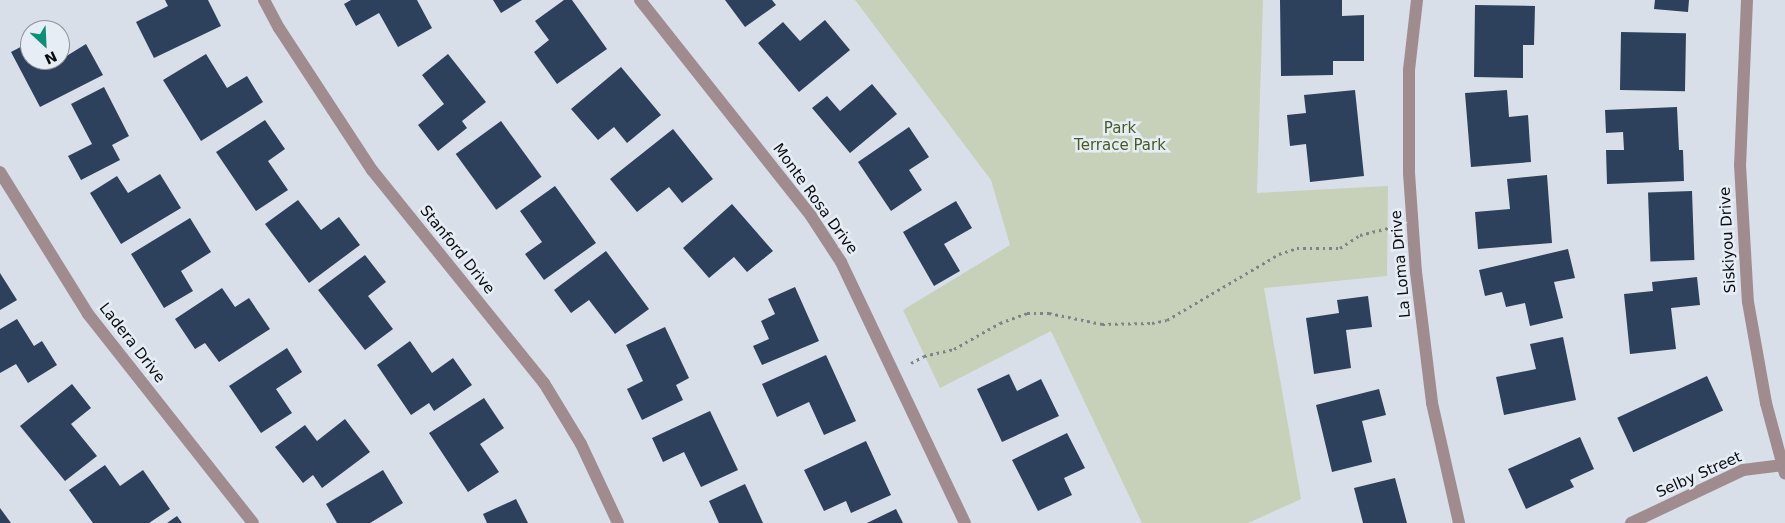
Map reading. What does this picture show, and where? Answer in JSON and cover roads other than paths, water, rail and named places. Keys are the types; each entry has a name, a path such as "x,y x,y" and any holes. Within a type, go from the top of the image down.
{"street":[{"name":"Stanford Drive","path":"264,0 284,36 372,170 544,384 581,444 618,523"},
{"name":"Monte Rosa Drive","path":"640,0 811,216 841,262 964,523"},
{"name":"La Loma Drive","path":"1417,0 1409,70 1409,173 1413,225 1432,403 1459,523"},
{"name":"Siskiyou Drive","path":"1747,0 1740,165 1748,302 1766,403 1784,470"},
{"name":"Ladera Drive","path":"0,172 88,314 253,523"},
{"name":"Selby Street","path":"1631,523 1743,470 1784,470"}],"park label":[{"name":"Park Terrace Park","path":"1120,136"}]}
